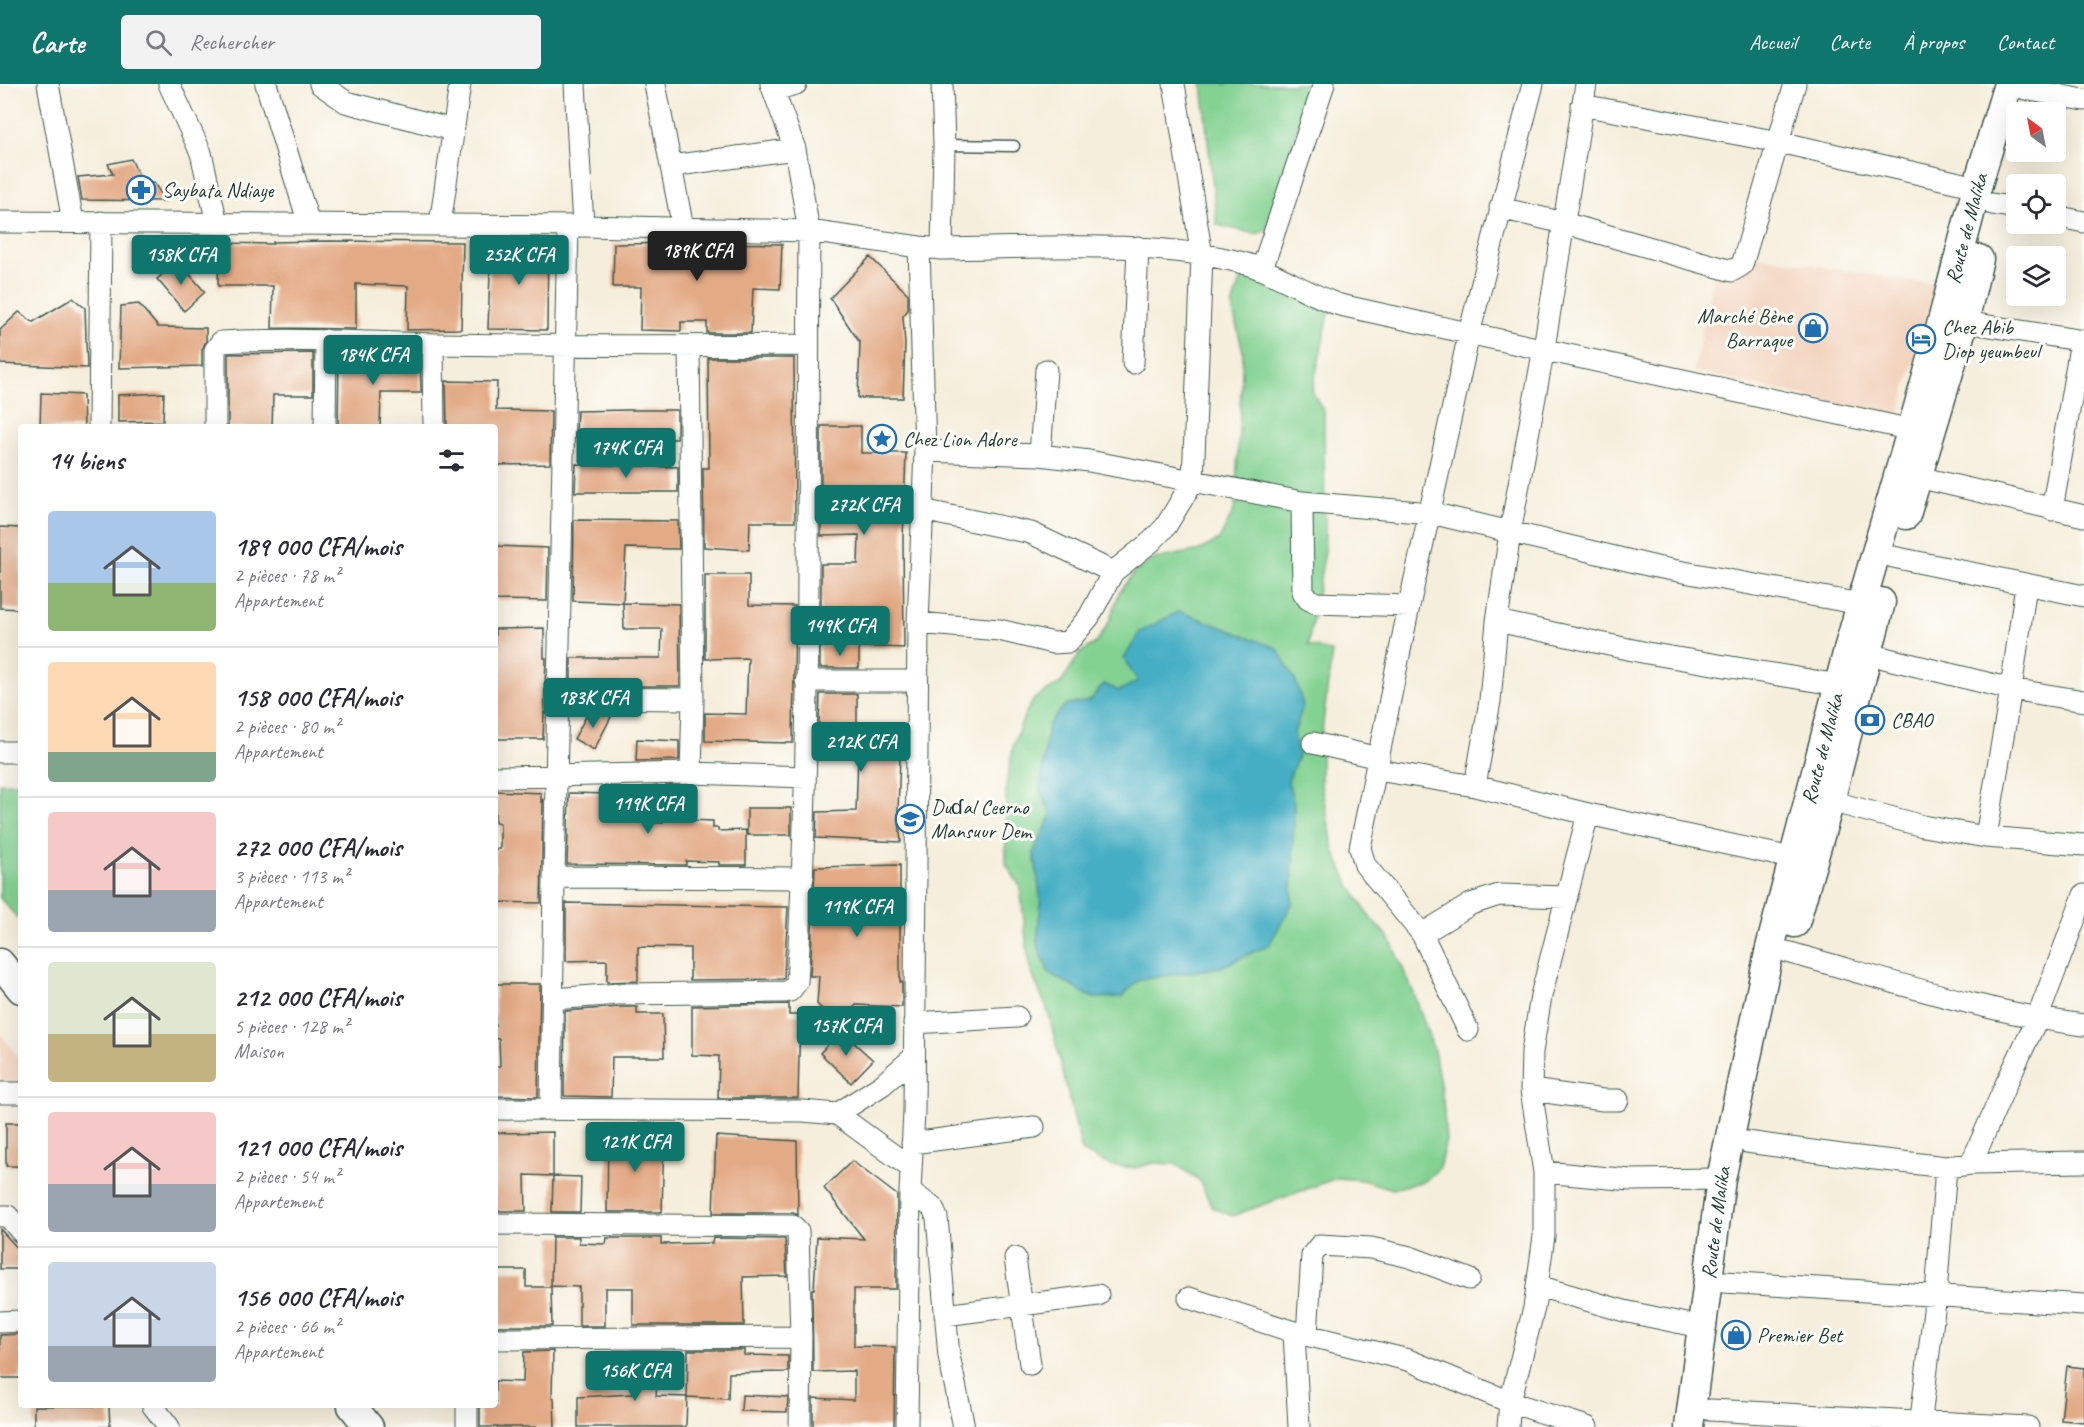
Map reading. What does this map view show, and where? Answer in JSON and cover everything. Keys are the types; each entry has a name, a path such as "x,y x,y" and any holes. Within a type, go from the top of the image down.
{"main road":[{"name":"Route de Malika","path":"1702,1421 1700,1327 1721,1179 1770,948 1861,604 1944,316 1995,200 2019,92"},
{"name":"Route de Malika","path":"1702,1421 1748,1142 1787,952 1830,801 1893,557 1964,322 2006,158"},
{"path":"0,963 18,985"},
{"path":"354,1408 369,1427"}],"street":[{"path":"48,84 73,222"},
{"path":"169,84 201,153 217,223"},
{"path":"266,84 309,224"},
{"path":"320,84 346,102 453,130"},
{"path":"440,225 460,84"},
{"path":"551,1110 565,345 575,226 575,84"},
{"path":"655,84 683,228"},
{"path":"553,999 619,994 790,991 797,982 803,878 805,777 809,231 795,149 773,87 796,84"},
{"path":"942,84 944,145 942,249"},
{"path":"918,623 999,630 1053,643 1068,642 1089,617 1113,572 1167,526 1193,481 1202,256 1174,84"},
{"path":"1262,269 1324,84"},
{"path":"1468,1030 1422,934 1365,865 1360,848 1409,606 1469,334 1533,84"},
{"path":"1475,786 1490,701 1497,621 1510,533 1544,348 1586,84"},
{"path":"1500,208 1563,223 1732,271 1737,269 1742,265 1795,84"},
{"path":"2019,92 2084,100"},
{"path":"1582,105 1779,142 1995,200"},
{"path":"671,166 795,149"},
{"path":"2066,218 2084,222"},
{"path":"0,222 683,228 809,231 942,249 1138,247 1244,263 1262,269 1317,297 1340,305 1912,430"},
{"path":"99,424 101,222"},
{"path":"907,1427 915,1023 918,623 925,451 919,247"},
{"path":"1133,363 1138,247"},
{"path":"1964,322 2083,341 2052,510"},
{"path":"215,424 215,350 218,344 260,340 326,340 434,344 808,345"},
{"path":"325,424 326,340"},
{"path":"434,344 434,424"},
{"path":"689,346 693,699 691,773"},
{"path":"1040,455 1046,370"},
{"path":"925,451 1040,455 1089,461 1302,502 1431,513 1656,567 1861,604"},
{"path":"1918,477 2084,516"},
{"path":"1302,502 1303,592 1308,599 1316,603 1409,606"},
{"path":"922,510 1032,534 1113,572"},
{"path":"1893,557 2084,596"},
{"path":"1986,837 2026,585"},
{"path":"1497,621 1647,653 1839,685"},
{"path":"1868,654 2011,689 2084,701"},
{"path":"806,681 918,681"},
{"path":"559,698 693,699"},
{"path":"1313,743 1378,764 1588,814 1792,858"},
{"path":"0,752 18,752"},
{"path":"498,777 691,773 805,777"},
{"path":"1830,801 1923,826 1986,837 2084,846"},
{"path":"1508,1427 1510,1402 1538,1286 1544,1228 1545,1172 1531,1090 1532,1052 1541,996 1588,814"},
{"path":"554,877 803,878"},
{"path":"1422,934 1471,904 1499,895 1566,897"},
{"path":"1971,1164 2037,1019 2084,895"},
{"path":"1787,952 2037,1019 2084,1025"},
{"path":"915,1023 1017,1017"},
{"path":"837,1114 882,1085 914,1058"},
{"path":"1531,1090 1618,1100"},
{"path":"0,1093 18,1093"},
{"path":"498,1109 803,1111 837,1114 911,1168"},
{"path":"912,1143 1034,1127"},
{"path":"1748,1142 1946,1167 1971,1164 2084,1162"},
{"path":"1921,1425 1936,1294 1946,1167"},
{"path":"1545,1172 1631,1180 1721,1179"},
{"path":"910,1191 933,1208 937,1218 949,1356 964,1427"},
{"path":"0,1216 8,1216 18,1228"},
{"path":"498,1224 793,1226 798,1231 801,1337 800,1427"},
{"path":"1299,1427 1300,1333 1312,1255 1320,1245 1371,1248 1410,1257 1469,1279"},
{"path":"1015,1258 1030,1364"},
{"path":"1724,1282 2084,1305"},
{"path":"1538,1286 1624,1311 1700,1327"},
{"path":"945,1315 1098,1295"},
{"path":"1189,1298 1300,1333 1408,1360 1510,1402 1587,1427"},
{"path":"0,1322 18,1322"},
{"path":"498,1339 801,1337"},
{"path":"155,1408 169,1427"},
{"path":"466,1427 467,1408"},
{"path":"1702,1421 2028,1427"}],"lane":[{"path":"944,145 1014,146"}],"shaded area":[{"name":"Marché Bène Barraque","path":"1752,255 1935,285 1898,418 1694,371 1714,272"},
{"path":"0,1033 18,1056 18,1087 0,1087"}],"green space":[{"path":"1202,84 1310,84 1266,231 1255,234 1217,225"},
{"path":"1252,270 1330,309 1312,391 1324,412 1325,551 1308,645 1332,652 1321,739 1321,785 1334,851 1350,886 1371,919 1389,937 1415,996 1434,1051 1443,1101 1446,1140 1439,1168 1425,1181 1392,1189 1362,1180 1337,1178 1232,1216 1212,1207 1199,1180 1175,1164 1154,1163 1135,1168 1109,1165 1082,1151 1048,1011 1032,974 1020,886 1006,864 1006,786 1013,747 1024,716 1034,699 1061,683 1080,653 1097,642 1109,622 1119,593 1134,573 1155,559 1200,550 1219,540 1235,508 1243,351 1232,307 1239,283","holes":["1138,681 1303,705 1294,733 1298,756 1288,781 1294,804 1292,904 1221,967 1139,980 1121,997 1093,998 1049,973 1037,943 1041,902 1034,851 1052,815 1040,791 1048,725 1065,705 1090,701 1104,684 1119,691"]},
{"path":"0,783 18,783 18,919 0,898"}],"water":[{"path":"1179,611 1277,648 1296,682 1303,705 1294,733 1298,756 1288,781 1294,804 1292,904 1269,945 1221,967 1139,980 1121,997 1093,998 1049,973 1037,943 1041,902 1034,851 1052,815 1040,791 1048,725 1065,705 1090,701 1104,684 1119,691 1138,681 1124,659 1140,632"}],"building":[{"path":"131,159 143,184 154,183 166,201 82,200 78,177 113,174 108,164"},
{"path":"273,242 463,242 461,329 407,330 408,286 356,284 356,329 272,328 273,286 218,286 219,243 273,244"},
{"path":"548,242 547,330 488,329 491,244"},
{"path":"614,244 782,244 780,289 753,288 751,333 707,333 707,322 681,322 681,331 640,330 641,287 613,287"},
{"path":"870,257 908,294 908,310 903,316 905,344 903,398 858,398 860,343 830,298"},
{"path":"178,261 205,292 184,311 157,279"},
{"path":"73,298 85,308 87,368 0,364 0,330 19,312 33,322"},
{"path":"139,304 158,327 206,328 202,366 119,368 121,306"},
{"path":"313,353 313,395 273,395 272,424 228,424 228,354"},
{"path":"339,354 420,356 421,393 381,393 380,424 338,424"},
{"path":"708,358 794,358 795,522 750,522 749,550 704,547 703,468 709,468"},
{"path":"446,381 497,382 496,410 551,411 550,464 498,465 498,424 447,424"},
{"path":"41,393 83,395 84,424 40,424"},
{"path":"164,393 163,421 118,422 118,395"},
{"path":"677,410 677,439 576,438 577,411"},
{"path":"821,426 861,426 861,453 906,453 903,538 904,648 859,646 858,618 821,617 821,564 858,564 859,535 821,536"},
{"path":"576,464 678,467 678,492 575,492"},
{"path":"574,520 678,521 679,549 626,548 623,603 573,601"},
{"path":"0,527 18,528 18,609 0,608"},
{"path":"498,546 548,548 547,601 498,600"},
{"path":"705,575 749,575 749,605 795,606 793,743 705,741 705,713 746,714 748,658 705,659"},
{"path":"623,603 679,604 680,686 639,686 639,682 637,686 571,685 571,658 661,658 662,629 624,629"},
{"path":"544,628 544,658 546,658 543,739 498,739 498,629"},
{"path":"859,646 859,668 820,668 820,647"},
{"path":"820,694 857,694 857,728 901,729 898,811 901,842 816,838 817,812 856,811 858,756 818,756"},
{"path":"589,711 600,711 611,717 594,750 574,739"},
{"path":"637,739 679,741 679,760 636,761"},
{"path":"666,786 692,786 689,820 713,821 713,828 718,828 718,831 746,830 746,865 686,861 686,865 567,864 569,793 610,794 609,821 663,823"},
{"path":"498,791 541,793 541,803 543,799 541,903 498,902 500,823 498,823"},
{"path":"747,808 791,808 791,835 747,835"},
{"path":"900,865 902,1007 856,1005 838,1025 817,1004 819,976 810,976 815,867"},
{"path":"566,903 788,907 784,977 783,979 690,980 690,948 638,947 638,981 607,982 607,960 566,961"},
{"path":"498,984 540,984 538,1097 498,1096"},
{"path":"789,1004 789,1015 800,1015 798,1098 718,1098 719,1056 692,1055 692,1006"},
{"path":"637,1007 637,1014 663,1014 664,1057 612,1057 611,1097 564,1096 565,1011"},
{"path":"841,1031 873,1060 851,1083 820,1053"},
{"path":"6,1123 18,1123 18,1166 6,1166"},
{"path":"553,1132 553,1176 525,1175 526,1211 498,1211 498,1133"},
{"path":"608,1134 664,1134 662,1212 607,1212"},
{"path":"716,1136 797,1141 798,1215 793,1213 713,1213"},
{"path":"852,1161 897,1195 896,1289 854,1289 854,1346 895,1347 894,1427 813,1427 813,1398 854,1400 854,1371 813,1372 812,1289 814,1289 817,1237 864,1239 824,1188"},
{"path":"553,1176 581,1177 580,1212 552,1212"},
{"path":"0,1229 18,1249 18,1269 0,1269"},
{"path":"552,1237 579,1237 579,1243 606,1244 607,1238 661,1238 661,1244 712,1243 713,1238 785,1239 787,1276 743,1277 744,1325 633,1325 633,1288 605,1288 605,1326 579,1326 579,1287 551,1286"},
{"path":"498,1270 526,1270 526,1287 551,1287 552,1326 498,1326"},
{"path":"18,1334 18,1378 0,1378 0,1335"},
{"path":"688,1350 744,1350 744,1355 788,1356 788,1372 729,1373 728,1399 687,1397"},
{"path":"553,1351 552,1398 554,1398 555,1427 480,1427 480,1408 498,1408 498,1381 523,1382 524,1352"},
{"path":"633,1351 660,1351 656,1396 687,1397 686,1427 578,1427 578,1397 633,1394"},
{"path":"2067,1366 2084,1368 2084,1422 2061,1420"},
{"path":"742,1395 788,1397 787,1412 741,1411"},
{"path":"34,1408 109,1408 110,1427 34,1427"}],"place":[{"name":"Saybata Ndiaye","path":"141,190"},
{"name":"Marché Bène Barraque","path":"1813,328"},
{"name":"Chez Abib Diop yeumbeul","path":"1921,339"},
{"name":"Chez Lion Adore","path":"882,439"},
{"name":"CBAO","path":"1870,720"},
{"name":"Duɗal Ceerno Mansuur Dem","path":"910,819"},
{"name":"Premier Bet","path":"1736,1335"}]}
